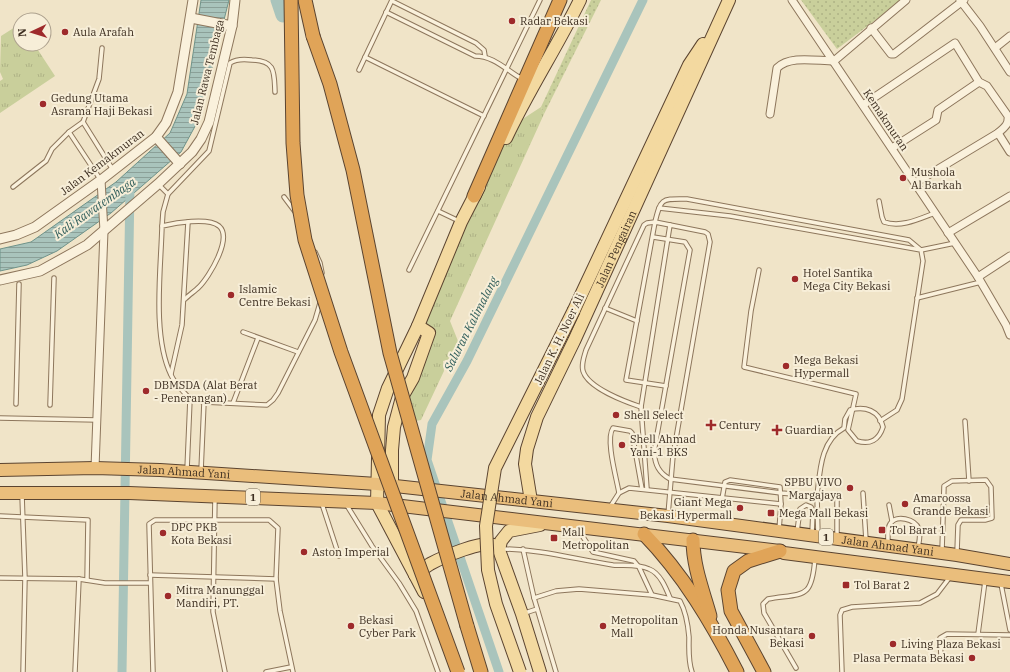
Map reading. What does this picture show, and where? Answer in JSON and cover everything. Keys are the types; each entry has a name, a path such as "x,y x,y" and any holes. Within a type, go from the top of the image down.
{"highway":[{"path":"291,0 293,143 297,195 305,240 342,352 458,672"},
{"path":"306,0 313,36 330,84 353,170 390,353 467,626 482,672"},
{"path":"474,196 528,86 560,0"},
{"name":"Jalan Ahmad Yani","path":"0,470 95,468 376,484 668,516 957,555 1010,564"},
{"name":"Jalan Ahmad Yani","path":"0,493 129,493 394,504 780,551 784,553 1007,582"},
{"path":"695,520 693,554 696,570 714,627"},
{"path":"644,534 659,549 714,627 737,672"},
{"path":"764,672 731,611 728,590 734,571 748,561 780,551"},
{"path":"957,555 1010,558"},
{"path":"745,637 774,672"}],"main road":[{"path":"528,86 572,0"},
{"path":"528,86 564,31 580,0"},
{"name":"Jalan Pengairan","path":"532,501 525,464 530,436 695,77 717,23 729,0"},
{"name":"Jalan K. H. Noer Ali","path":"520,672 496,604 488,570 486,526 495,468 574,310 689,65 717,23"},
{"path":"458,672 439,620 377,503 376,484 379,415 388,388 418,326 461,222 474,196"},
{"path":"394,504 392,486 394,427 402,397 413,378 429,333 418,326"},
{"name":"Jalan Ahmad Yani","path":"500,545 509,531 524,527 557,524"},
{"path":"415,575 430,564 478,545 500,545 540,672"}],"street":[{"name":"Jalan Kemakmuran","path":"0,239 16,235 34,227 101,184 112,170 158,139 178,92 193,18 193,0"},
{"name":"Jalan Rawa Tembaga","path":"0,280 40,271 87,245 104,227 116,219 158,184 202,139 209,122 235,0"},
{"name":"Kemakmuran","path":"792,0 980,280 1008,324 1010,335"},
{"path":"770,114 777,68 782,63 790,61 834,61 871,28 906,0"},
{"path":"871,28 891,54 894,54 962,1 1010,72"},
{"path":"193,18 230,26"},
{"path":"995,48 1010,36"},
{"path":"863,105 955,43 979,82 987,86 1008,116 1009,121 1006,126 998,132 915,183"},
{"path":"892,148 936,120 938,110 979,82"},
{"path":"998,132 1010,152"},
{"path":"158,139 179,163"},
{"path":"95,468 104,227 101,184"},
{"path":"948,233 1010,196"},
{"path":"980,280 1010,256"}],"lane":[{"path":"359,70 392,0 476,44 484,50 485,56"},
{"path":"409,270 540,0"},
{"path":"386,12 475,56 485,56 507,68 528,86"},
{"path":"13,188 46,161 52,149 69,132 83,122 99,79 102,48"},
{"path":"365,57 484,116"},
{"path":"275,92 274,72 269,64 261,60 248,60 230,63 209,151 168,194 163,212 159,332 164,355 171,375 190,399 204,402 267,405 273,400 315,320 323,286 320,263 296,213 284,197"},
{"path":"83,122 112,170"},
{"path":"69,132 101,184"},
{"path":"158,184 168,194"},
{"path":"666,386 626,380 659,208 662,202 667,199 687,199 909,240 921,250 923,261 902,399 897,410 880,421"},
{"path":"879,201 884,222 890,224 900,224 935,213"},
{"path":"659,208 730,216 921,250 955,243"},
{"path":"438,211 461,222"},
{"path":"162,226 188,222 211,223 219,226 222,231 223,239 221,251 212,268 199,286 185,299"},
{"path":"171,375 182,325 185,299 188,222"},
{"path":"641,407 622,400 590,382 584,372 582,361 586,350 644,225 647,223 656,222 705,232 708,234 710,242 670,479 668,516"},
{"path":"647,489 641,407 669,239 670,225"},
{"path":"653,237 685,242 690,250 654,452 658,470 670,479 817,496"},
{"path":"759,270 751,311 744,367 856,394 853,407 852,413 848,430 857,441 870,442 876,439 883,427 881,418 877,414 861,407 856,409 850,410 845,419 844,428 836,432 824,451 817,496 815,536"},
{"path":"50,405 54,278"},
{"path":"917,298 980,280"},
{"path":"16,404 19,284"},
{"path":"605,308 637,321"},
{"path":"243,332 298,352"},
{"path":"233,403 258,338"},
{"path":"186,472 190,399"},
{"path":"201,473 204,402"},
{"path":"0,418 97,420"},
{"path":"965,421 970,482"},
{"path":"619,493 612,454 610,433 612,428 630,431 632,433 642,489"},
{"path":"722,499 725,482 730,480 778,487 781,489 779,531"},
{"path":"942,553 944,486 952,481 970,482 986,480 989,483 992,518 990,520 960,520 958,522 957,555"},
{"path":"608,509 619,493 629,488 722,499 781,504"},
{"path":"22,493 25,578 24,672"},
{"path":"863,493 866,543"},
{"path":"837,494 837,539"},
{"path":"216,496 213,612 225,672"},
{"path":"320,500 339,556"},
{"path":"345,502 372,546 396,579 416,611 438,672"},
{"path":"797,533 800,509 803,505 809,506 813,511 815,536"},
{"path":"889,505 892,521"},
{"path":"0,516 88,520 87,580"},
{"path":"888,546 888,526 892,521 905,518 916,524 920,530 918,550"},
{"path":"153,672 149,527 151,522 154,520 216,519 269,520 278,528 276,579 280,611 292,672"},
{"path":"576,526 593,552 634,561 639,566 652,595"},
{"path":"500,545 568,555 614,565 639,566 654,571 665,586 670,598"},
{"path":"523,549 534,598 556,672"},
{"path":"796,668 764,613 763,604 768,599 801,594 807,591 814,577 815,557"},
{"path":"150,575 276,579"},
{"path":"842,672 840,615 842,610 852,607 920,603 938,594 952,575"},
{"path":"0,578 79,579 105,583 150,583"},
{"path":"75,672 79,579"},
{"path":"978,634 985,579"},
{"path":"1007,582 1010,630"},
{"path":"534,598 556,591 580,589 652,595 680,601 685,611 689,635 690,666 692,672"},
{"path":"522,614 537,609"},
{"path":"941,656 940,641 942,636 955,633 1010,635"},
{"path":"266,672 291,667"}],"green space":[{"path":"591,0 601,0 544,114 541,107"},
{"path":"801,0 902,0 837,49"},
{"path":"12,29 12,52 39,52 55,76 0,113 0,81 3,79 0,72 1,36"},
{"path":"541,107 544,114 450,321 458,341 450,359 443,361 444,371 421,420 410,422 402,397 429,334 418,326 512,126"}],"water":[{"name":"Kali Rawatembaga","path":"201,0 229,0 199,119 181,152 111,213 57,251 27,265 0,271 0,249 31,242 116,182 170,133 187,94"}],"waterway":[{"path":"278,0 283,15"},
{"name":"Saluran Kalimalang","path":"499,672 427,460 432,424 467,361 643,0"},
{"name":"Kali Rawatembaga","path":"122,672 130,187"}],"place":[{"name":"Radar Bekasi","path":"512,21"},
{"name":"Aula Arafah","path":"65,32"},
{"name":"Gedung Utama Asrama Haji Bekasi","path":"43,104"},
{"name":"Mushola Al Barkah","path":"903,178"},
{"name":"Hotel Santika Mega City Bekasi","path":"795,279"},
{"name":"Islamic Centre Bekasi","path":"231,295"},
{"name":"Mega Bekasi Hypermall","path":"786,366"},
{"name":"DBMSDA (Alat Berat - Penerangan)","path":"146,391"},
{"name":"Shell Select","path":"616,415"},
{"name":"Century","path":"711,425"},
{"name":"Guardian","path":"777,430"},
{"name":"Shell Ahmad Yani-1 BKS","path":"622,445"},
{"name":"SPBU VIVO Margajaya","path":"850,488"},
{"name":"Amaroossa Grande Bekasi","path":"905,504"},
{"name":"Giant Mega Bekasi Hypermall","path":"740,508"},
{"name":"Mega Mall Bekasi","path":"771,513"},
{"name":"Tol Barat 1","path":"882,530"},
{"name":"DPC PKB Kota Bekasi","path":"163,533"},
{"name":"Mall Metropolitan","path":"554,538"},
{"name":"Aston Imperial","path":"304,552"},
{"name":"Tol Barat 2","path":"846,585"},
{"name":"Mitra Manunggal Mandiri, PT.","path":"168,596"},
{"name":"Bekasi Cyber Park","path":"351,626"},
{"name":"Metropolitan Mall","path":"603,626"},
{"name":"Honda Nusantara Bekasi","path":"812,636"},
{"name":"Living Plaza Bekasi","path":"893,644"},
{"name":"Plasa Permata Bekasi","path":"972,658"}]}
